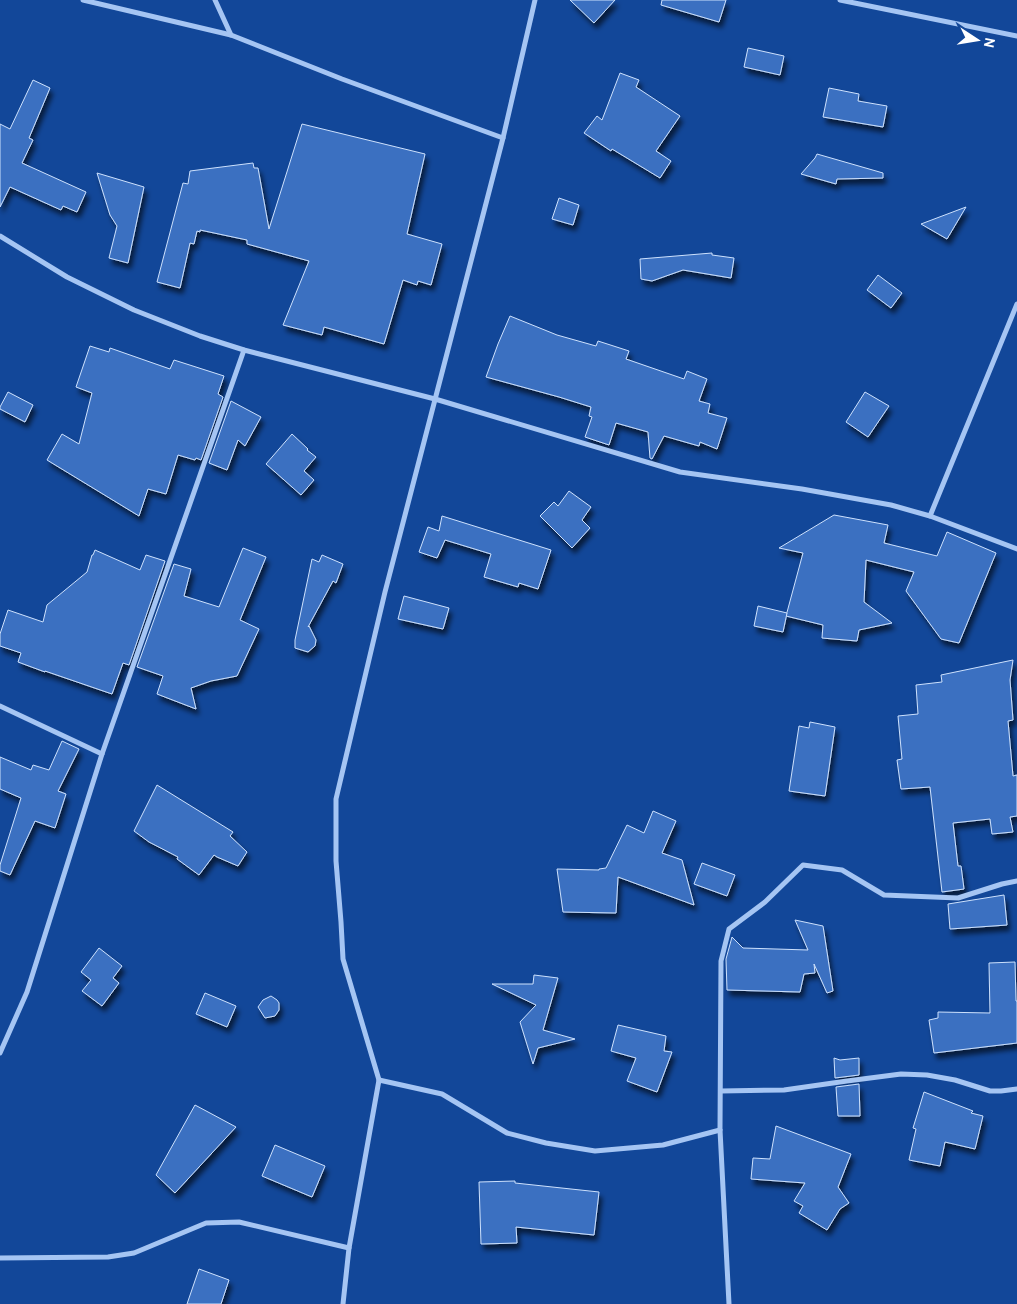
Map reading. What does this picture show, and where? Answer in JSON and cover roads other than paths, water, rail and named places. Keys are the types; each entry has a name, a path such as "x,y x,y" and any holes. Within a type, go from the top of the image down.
{"street":[{"path":"83,0 231,35 342,79 503,138"},
{"path":"215,0 231,35"},
{"path":"342,1304 349,1248 379,1080 343,959 336,861 336,799 385,592 503,138 535,0"},
{"path":"840,0 1017,36"},
{"path":"0,236 67,277 134,310 200,336 244,350 436,399 680,472 802,489 891,505 930,516 1017,549"},
{"path":"930,516 1017,304"},
{"path":"0,1053 27,992 102,754 244,350"},
{"path":"0,706 102,754"},
{"path":"729,1304 720,1130 722,961 729,929 765,902 802,865 842,870 884,895 958,898 1017,881"},
{"path":"721,1091 784,1090 900,1074 927,1075 955,1080 990,1090 1017,1089"},
{"path":"379,1080 442,1094 507,1133 546,1143 596,1151 663,1146 720,1130"},
{"path":"0,1258 108,1256 134,1253 206,1224 239,1222 349,1248"}]}
